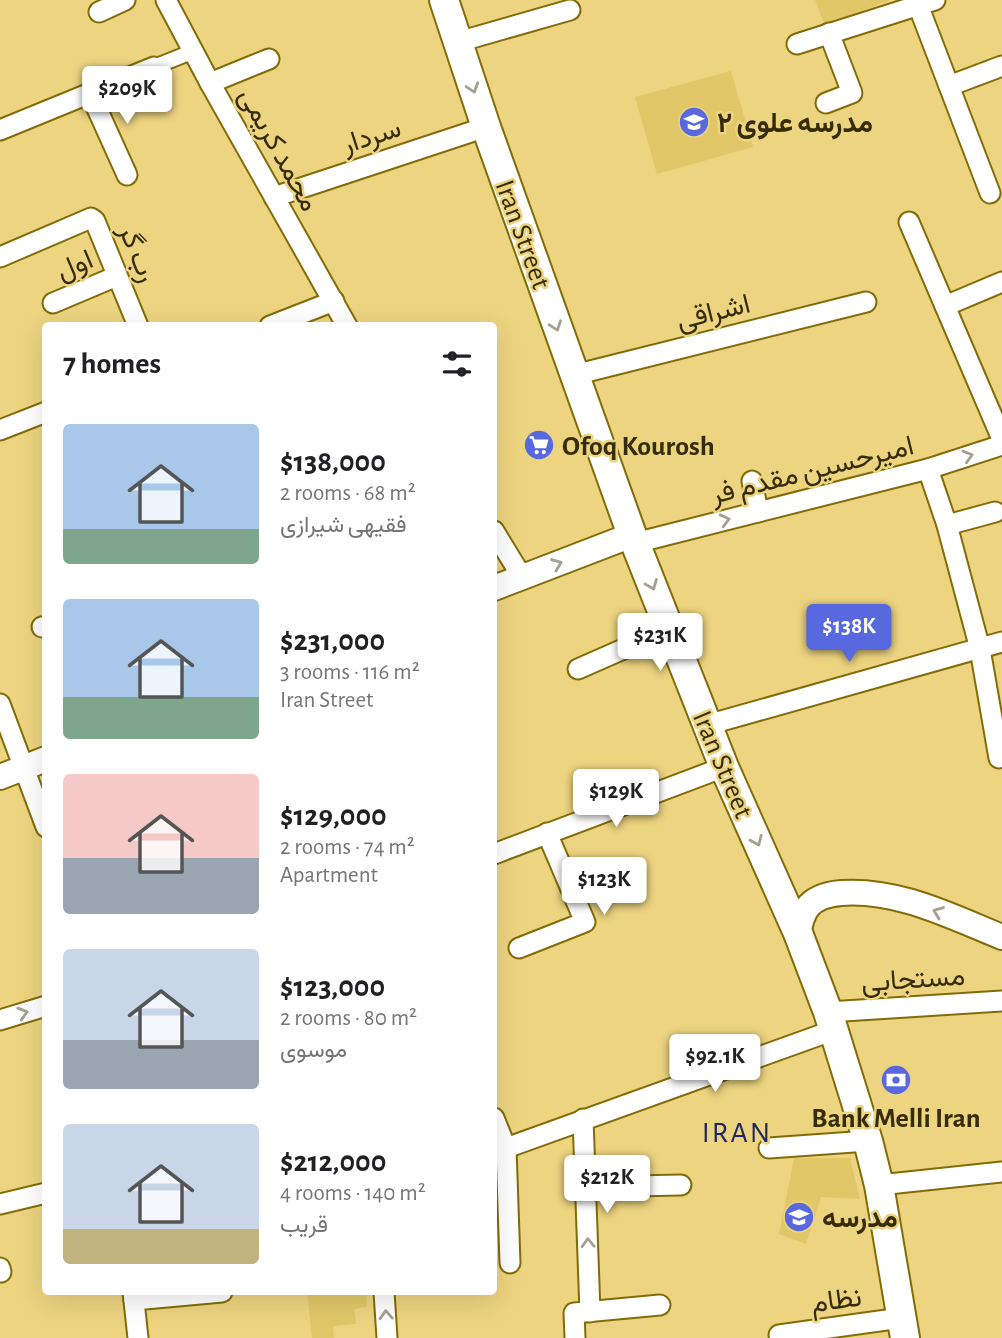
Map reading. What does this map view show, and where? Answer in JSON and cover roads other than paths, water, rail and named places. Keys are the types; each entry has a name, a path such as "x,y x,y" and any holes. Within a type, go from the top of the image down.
{"main road":[{"name":"Iran Street","path":"444,0 486,127 633,539 724,768 798,933 831,1021 879,1185 903,1328"}],"street":[{"path":"99,12 125,0"},
{"name":"محمد کریمی","path":"166,0 344,322"},
{"path":"797,44 926,2 949,86 990,193"},
{"path":"458,42 569,10"},
{"path":"826,103 852,93 829,33"},
{"path":"0,130 194,51"},
{"path":"210,83 270,59"},
{"path":"949,86 1002,66"},
{"path":"90,93 127,175"},
{"name":"سردار","path":"274,197 486,127"},
{"name":"رب گر","path":"0,257 91,218 95,221 136,322"},
{"path":"909,222 1002,439"},
{"name":"اول","path":"54,303 117,276"},
{"path":"945,306 1002,282"},
{"path":"280,322 334,301"},
{"name":"اشراقی","path":"574,375 866,302"},
{"path":"0,430 42,414"},
{"name":"امیرحسین مقدم فر","path":"633,539 758,512 928,469 1002,445"},
{"path":"928,469 947,525 980,649 999,758"},
{"path":"752,481 758,512"},
{"path":"947,525 995,512"},
{"path":"497,536 522,577"},
{"path":"497,587 633,539"},
{"path":"578,669 669,629"},
{"path":"708,725 1002,642"},
{"path":"0,704 35,763 42,804"},
{"path":"0,777 35,763"},
{"path":"497,853 724,768"},
{"path":"519,948 585,922 547,833"},
{"path":"798,933 802,917 813,902 820,897 854,892 902,898 1002,937"},
{"name":"مستجابی","path":"506,1148 831,1021 1002,1000"},
{"path":"0,1020 42,1007"},
{"path":"583,1119 590,1311"},
{"path":"497,1126 506,1148 510,1263"},
{"path":"769,1148 868,1141"},
{"path":"879,1185 1002,1172"},
{"path":"586,1187 681,1185"},
{"path":"0,1204 42,1195"},
{"path":"384,1295 387,1338"},
{"path":"134,1296 138,1338"},
{"path":"575,1338 574,1313 660,1305"},
{"name":"نظام","path":"779,1335 903,1328"}],"place":[{"name":"مدرسه علوی ۲","path":"694,122"},
{"name":"Ofoq Kourosh","path":"539,445"},
{"name":"Bank Melli Iran","path":"896,1080"},
{"name":"مدرسه","path":"799,1217"}],"district":[{"name":"IRAN","path":"737,1132"}]}
